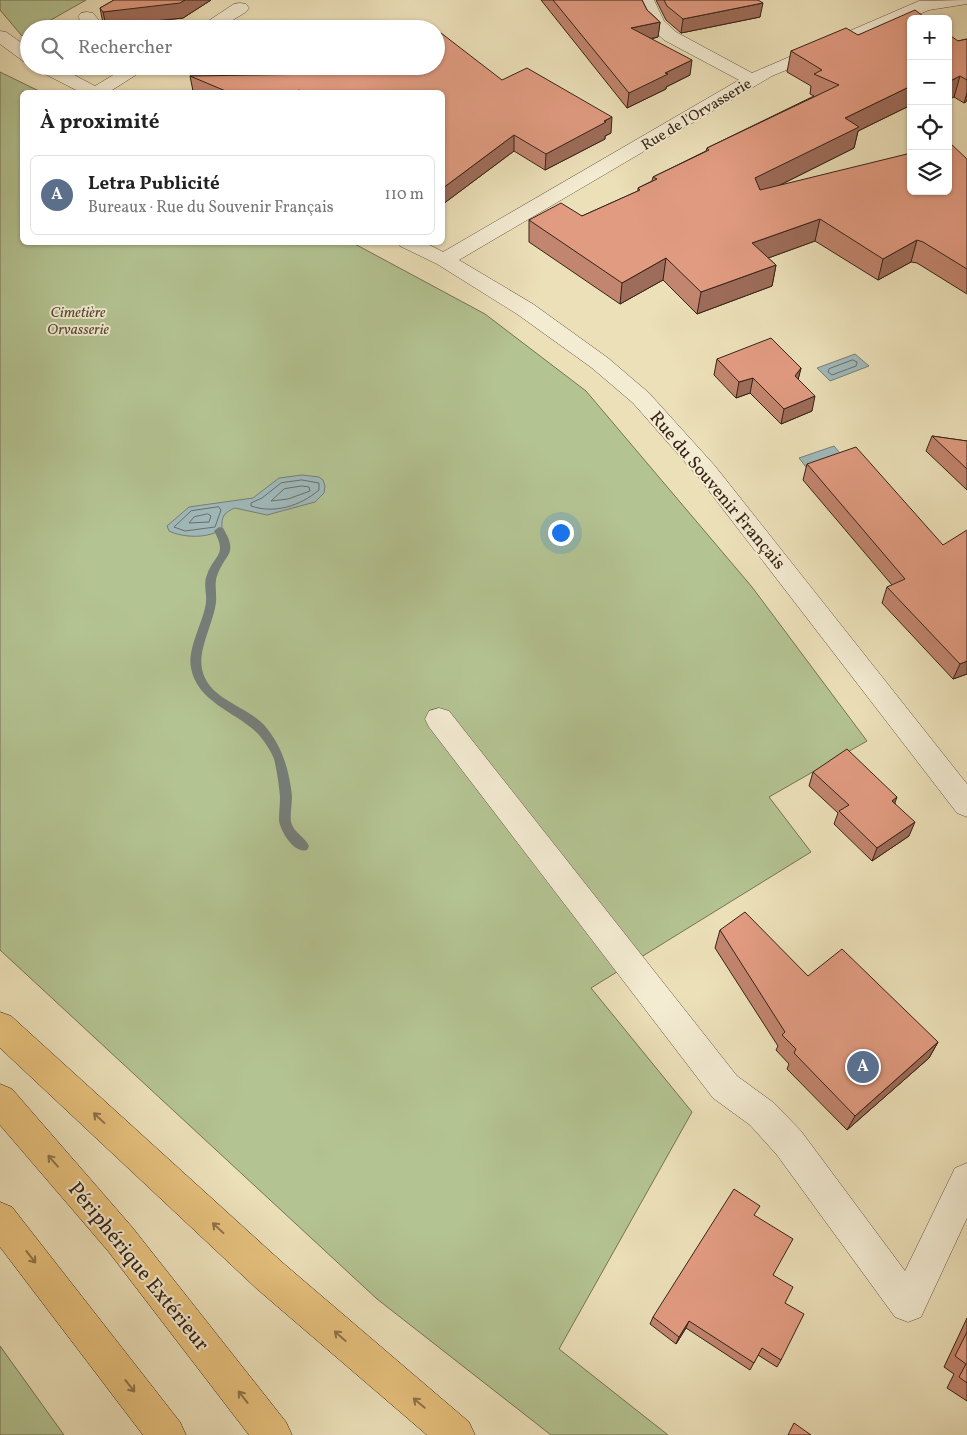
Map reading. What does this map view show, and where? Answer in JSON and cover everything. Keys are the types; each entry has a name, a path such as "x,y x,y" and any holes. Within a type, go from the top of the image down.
{"highway":[{"path":"0,1027 270,1276 456,1435"},
{"name":"Périphérique Extérieur","path":"0,1100 120,1239 273,1435"},
{"path":"0,1219 167,1435"}],"street":[{"path":"645,0 656,24 670,36 752,80"},
{"name":"Rue de l'Orvasserie","path":"444,260 766,72 922,3 962,0"},
{"path":"220,20 240,8"},
{"path":"0,36 20,50"},
{"path":"60,75 89,90"},
{"path":"100,90 126,75"},
{"name":"Rue du Souvenir Français","path":"414,245 444,260 525,309 600,363 641,398 725,494 967,805"},
{"path":"439,719 725,1086 762,1114 789,1143 908,1304 967,1180"}],"green space":[{"path":"0,0 86,0 51,20 20,20 20,34 0,10"},
{"name":"Cimetière Orvasserie","path":"0,72 37,90 20,90 20,245 357,245 485,314 586,391 752,587 867,741 769,797 811,852 591,988 692,1112 559,1349 668,1435 551,1435 377,1299 0,950"},
{"path":"0,1346 64,1435 0,1435"}],"water":[{"path":"855,354 869,366 830,381 817,368"},
{"path":"834,446 845,459 809,471 799,458"},
{"path":"302,475 319,477 323,480 325,486 324,493 315,502 267,515 235,508 224,515 222,528 217,532 204,536 182,535 169,531 167,526 189,507 253,498 279,478"}],"building":[{"path":"114,0 185,0 180,3 103,12 100,8"},
{"path":"553,0 642,0 647,10 660,22 631,28 692,60 629,93"},
{"path":"664,0 758,0 763,3 683,19 667,6"},
{"path":"915,10 922,15 907,15 907,88 845,118 859,127 755,178 760,190 907,154 907,195 952,195 952,145 967,159 967,269 917,240 883,259 820,219 752,243 776,265 701,292 666,258 622,283 529,220 561,203 582,216 640,190 638,188 657,179 653,177 709,150 707,148 839,85 814,74 822,70 791,51 846,28 858,35"},
{"path":"445,36 502,80 527,68 612,117 546,154 514,135 445,187 445,90 223,90 190,76 445,75"},
{"path":"952,37 958,41 967,39 967,80 960,76 952,80"},
{"path":"771,338 801,368 795,376 815,396 784,409 753,378 739,382 717,359"},
{"path":"932,436 967,441 967,469"},
{"path":"856,447 943,545 967,530 967,661 960,664 887,587 905,579 807,464"},
{"path":"847,749 897,797 892,801 915,822 877,848 839,811 849,805 813,772"},
{"path":"745,912 808,976 842,949 938,1042 855,1116 794,1053 796,1049 782,1035 785,1032 720,930"},
{"path":"734,1189 760,1206 754,1215 793,1239 773,1275 793,1287 785,1303 804,1314 781,1360 762,1348 754,1363 689,1321 679,1337 653,1317"},
{"path":"967,1332 967,1383 959,1377 966,1364 955,1356"},
{"path":"794,1423 811,1435 788,1435"}],"waterway":[{"path":"219,531 224,539 226,552 212,575 210,585 211,602 200,639 196,667 200,679 208,690 218,700 260,728 278,755 286,797 285,821 289,832 303,846"}],"place":[{"name":"Letra Publicité","path":"863,1067"}]}
